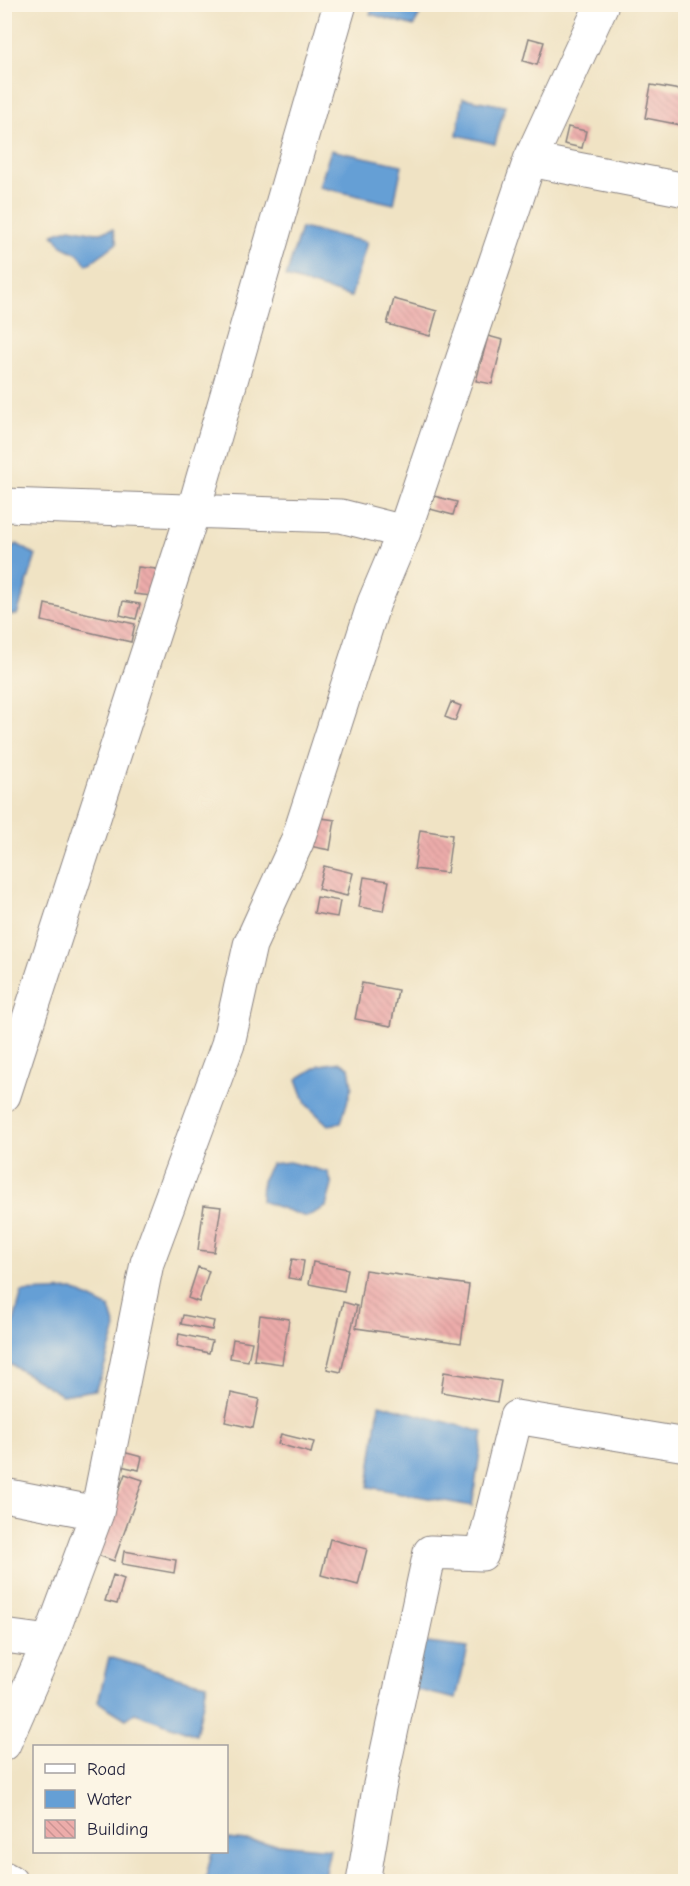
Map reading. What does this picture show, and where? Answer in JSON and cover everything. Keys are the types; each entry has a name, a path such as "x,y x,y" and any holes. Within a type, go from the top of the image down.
{"street":[{"path":"4,1095 194,512 340,4"},
{"path":"4,1744 49,1642 97,1513 147,1263 228,1044 250,945 297,842 374,603 404,532 530,160 602,4"},
{"path":"530,160 686,190"},
{"path":"4,505 341,516 404,532"},
{"path":"363,1881 379,1789 430,1552 482,1554 516,1417 686,1445"},
{"path":"4,1495 97,1513"},
{"path":"4,1636 49,1642"},
{"path":"4,1878 11,1881"}],"water":[{"path":"373,4 424,5 414,26 370,14"},
{"path":"463,98 505,106 495,144 457,135"},
{"path":"331,150 402,165 394,204 319,187"},
{"path":"70,228 96,233 113,229 117,243 87,265 78,254 62,246 53,234"},
{"path":"301,228 367,242 351,297 286,277"},
{"path":"17,544 36,555 17,615 5,614 5,552"},
{"path":"341,1062 349,1067 352,1086 341,1123 328,1125 306,1104 297,1079 320,1065"},
{"path":"289,1162 328,1172 332,1185 326,1207 306,1217 261,1201 262,1181 271,1164"},
{"path":"73,1290 110,1308 116,1328 95,1390 62,1395 5,1361 5,1353 22,1292"},
{"path":"379,1404 483,1432 472,1506 368,1487"},
{"path":"411,1641 468,1648 456,1699 401,1686"},
{"path":"109,1657 207,1684 196,1735 135,1713 126,1719 98,1702"},
{"path":"228,1839 330,1849 323,1881 205,1881 212,1853 228,1853"}],"building":[{"path":"529,38 544,42 537,65 523,61"},
{"path":"651,85 686,91 686,126 645,118"},
{"path":"568,127 586,131 582,148 564,144"},
{"path":"394,299 437,311 430,336 387,324"},
{"path":"488,336 503,340 492,384 476,381"},
{"path":"434,496 457,502 453,515 430,509"},
{"path":"138,567 156,569 152,596 134,594"},
{"path":"123,601 140,604 136,619 120,615"},
{"path":"45,604 135,624 131,642 42,621"},
{"path":"451,702 461,706 455,721 445,717"},
{"path":"314,817 335,820 330,850 309,846"},
{"path":"420,830 452,835 447,873 414,869"},
{"path":"324,866 353,873 347,896 318,889"},
{"path":"364,877 389,881 383,911 359,907"},
{"path":"317,897 340,901 337,917 314,913"},
{"path":"362,983 398,990 391,1026 355,1019"},
{"path":"204,1205 221,1207 214,1252 198,1250"},
{"path":"292,1259 304,1261 301,1280 288,1278"},
{"path":"313,1262 348,1269 344,1291 309,1284"},
{"path":"198,1267 209,1271 199,1302 188,1298"},
{"path":"365,1270 469,1285 461,1343 356,1328"},
{"path":"343,1302 357,1306 341,1372 327,1369"},
{"path":"183,1315 214,1321 212,1330 181,1324"},
{"path":"260,1315 289,1319 282,1364 254,1360"},
{"path":"179,1334 212,1341 209,1353 177,1346"},
{"path":"233,1339 252,1342 248,1361 230,1358"},
{"path":"444,1372 501,1381 497,1402 441,1392"},
{"path":"231,1393 259,1399 253,1428 225,1422"},
{"path":"281,1434 314,1442 311,1453 278,1444"},
{"path":"119,1451 142,1457 139,1470 116,1465"},
{"path":"125,1474 143,1480 114,1561 95,1554"},
{"path":"330,1539 367,1549 358,1585 321,1575"},
{"path":"124,1551 176,1560 174,1573 122,1564"},
{"path":"113,1575 124,1579 117,1604 105,1601"}]}
